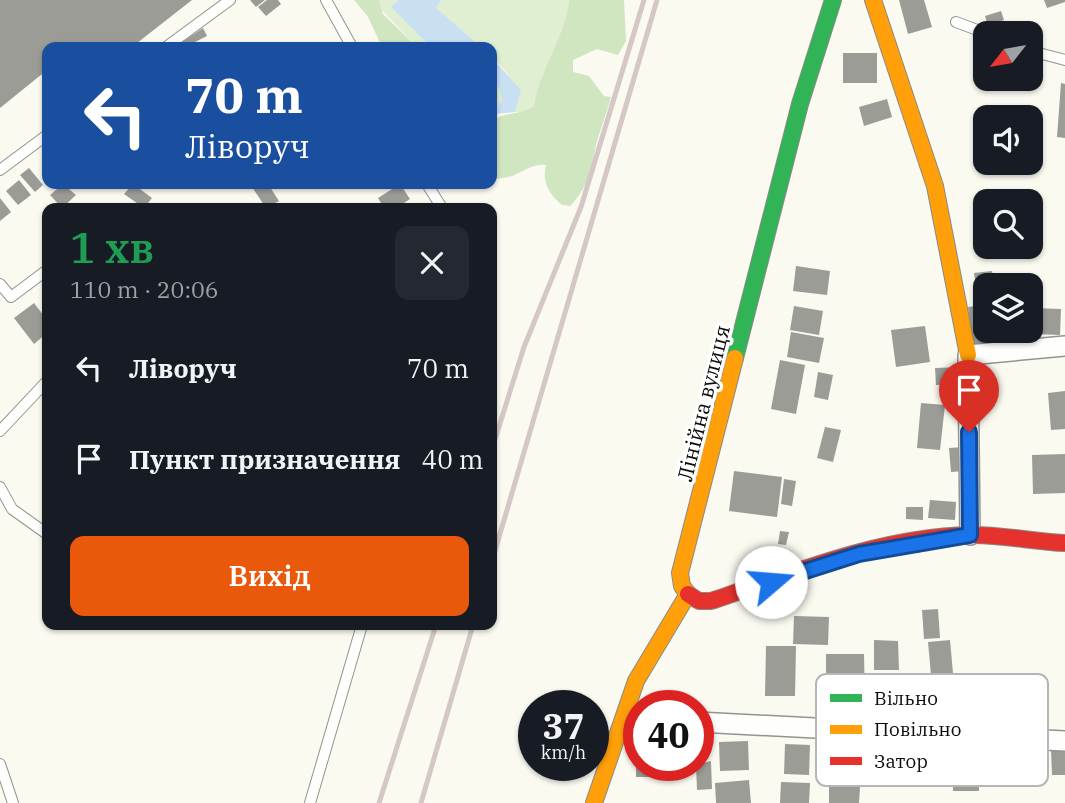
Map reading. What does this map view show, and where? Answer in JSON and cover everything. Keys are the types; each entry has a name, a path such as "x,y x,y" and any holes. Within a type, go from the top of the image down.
{"street":[{"name":"Лінійна вулиця","path":"688,594 682,586 680,573 800,104 834,0"},
{"path":"873,0 936,186 968,355 970,535"},
{"path":"968,355 1065,346"},
{"path":"635,690 636,681 688,594 699,601 711,601 859,554 970,535 1065,542"},
{"path":"714,723 816,728"},
{"path":"594,803 623,736"}],"lane":[{"path":"173,42 230,0"},
{"path":"326,0 349,42"},
{"path":"956,22 973,28"},
{"path":"1043,54 1065,60"},
{"path":"0,170 42,139"},
{"path":"0,284 11,297 42,274"},
{"path":"0,432 42,387"},
{"path":"0,487 12,509 42,530"},
{"path":"310,803 361,630"},
{"path":"0,764 13,803"}],"green space":[{"path":"354,0 379,0 383,14 412,42 380,42 368,17"},
{"path":"379,0 399,0 391,7 428,42 412,42 378,6"},
{"path":"441,0 569,0 563,27 534,106 527,112 515,112 514,87 497,62 497,42 475,42 435,8"},
{"path":"569,0 624,0 626,41 618,55 597,49 573,60 573,72 589,76 604,96 611,97 588,177 570,206 562,205 550,192 545,177 546,165 533,166 508,177 497,178 497,118 534,106 541,79 567,14"},
{"path":"497,86 499,88 502,100 497,108"}],"water":[{"path":"399,0 441,0 436,8 475,42 426,42 391,7"},
{"path":"497,64 521,90 515,112 497,114 502,100"}],"building":[{"path":"0,0 192,0 138,42 42,42 42,74 0,108"},
{"path":"250,0 265,0 256,7"},
{"path":"267,0 278,0 281,4 266,16 258,7"},
{"path":"899,0 924,0 932,27 908,34"},
{"path":"1044,0 1065,0 1065,2 1047,8"},
{"path":"1001,11 1004,20 986,21 985,16"},
{"path":"203,28 207,36 195,42 182,42"},
{"path":"843,53 877,53 877,83 843,83"},
{"path":"1061,83 1065,84 1065,138 1057,137"},
{"path":"887,99 892,117 864,126 859,107"},
{"path":"29,168 42,186 35,192 20,175"},
{"path":"19,180 31,195 18,205 6,191"},
{"path":"57,189 69,189 76,195 67,203 57,203 50,195"},
{"path":"128,189 140,189 152,198 148,203 137,203 124,194"},
{"path":"253,189 271,189 279,201 263,203"},
{"path":"392,189 403,189 410,199 404,203 381,203 378,198"},
{"path":"0,198 11,212 0,221"},
{"path":"796,266 830,271 827,295 793,291"},
{"path":"34,303 42,313 42,337 34,344 14,318"},
{"path":"794,306 823,311 819,335 790,330"},
{"path":"973,306 973,343 1006,343 973,347 968,307"},
{"path":"1043,308 1061,309 1060,335 1043,334"},
{"path":"925,326 930,362 896,367 891,330"},
{"path":"791,332 824,338 819,363 787,357"},
{"path":"780,360 805,365 796,414 771,409"},
{"path":"965,367 965,384 936,385 935,368"},
{"path":"818,372 833,375 828,400 814,397"},
{"path":"1065,391 1065,429 1051,430 1048,393"},
{"path":"921,403 945,405 940,450 917,448"},
{"path":"825,427 841,430 833,462 817,458"},
{"path":"963,447 965,471 951,472 949,448"},
{"path":"1065,454 1065,493 1033,494 1032,455"},
{"path":"734,471 782,477 777,517 729,511"},
{"path":"784,479 796,481 792,506 781,504"},
{"path":"930,500 956,502 955,520 928,518"},
{"path":"906,507 923,507 923,520 906,519"},
{"path":"780,531 789,532 786,545 778,544"},
{"path":"938,609 940,638 924,639 922,610"},
{"path":"794,616 829,617 828,645 793,644"},
{"path":"874,640 898,641 899,670 874,670"},
{"path":"950,640 953,673 931,674 928,642"},
{"path":"766,646 796,646 795,696 765,696"},
{"path":"826,654 864,654 864,674 826,674"},
{"path":"748,741 749,770 720,771 719,742"},
{"path":"785,744 810,745 809,775 784,774"},
{"path":"1065,749 1065,775 1052,775 1051,750"},
{"path":"749,780 751,803 716,803 715,783"},
{"path":"697,781 712,781 712,789 697,790"},
{"path":"781,782 810,783 809,803 780,803"},
{"path":"895,786 929,786 929,787"},
{"path":"953,786 979,786 979,791 953,791"},
{"path":"829,787 860,787 859,803 829,803"}],"railway":[{"path":"497,433 524,347 581,207 644,0"},
{"path":"497,544 657,0"},
{"path":"379,803 434,630"},
{"path":"421,803 472,630"}],"traffic: fast":[{"path":"735,358 800,104 833,0"}],"traffic: slow":[{"path":"873,0 935,186 968,355"},
{"path":"594,803 636,681 688,594 682,586 680,573 735,358"}],"traffic: jam":[{"path":"688,594 699,601 711,601 838,558 936,537 981,535 1065,543"}],"route":[{"path":"771,582 859,554 919,541 970,535 969,432"}]}
